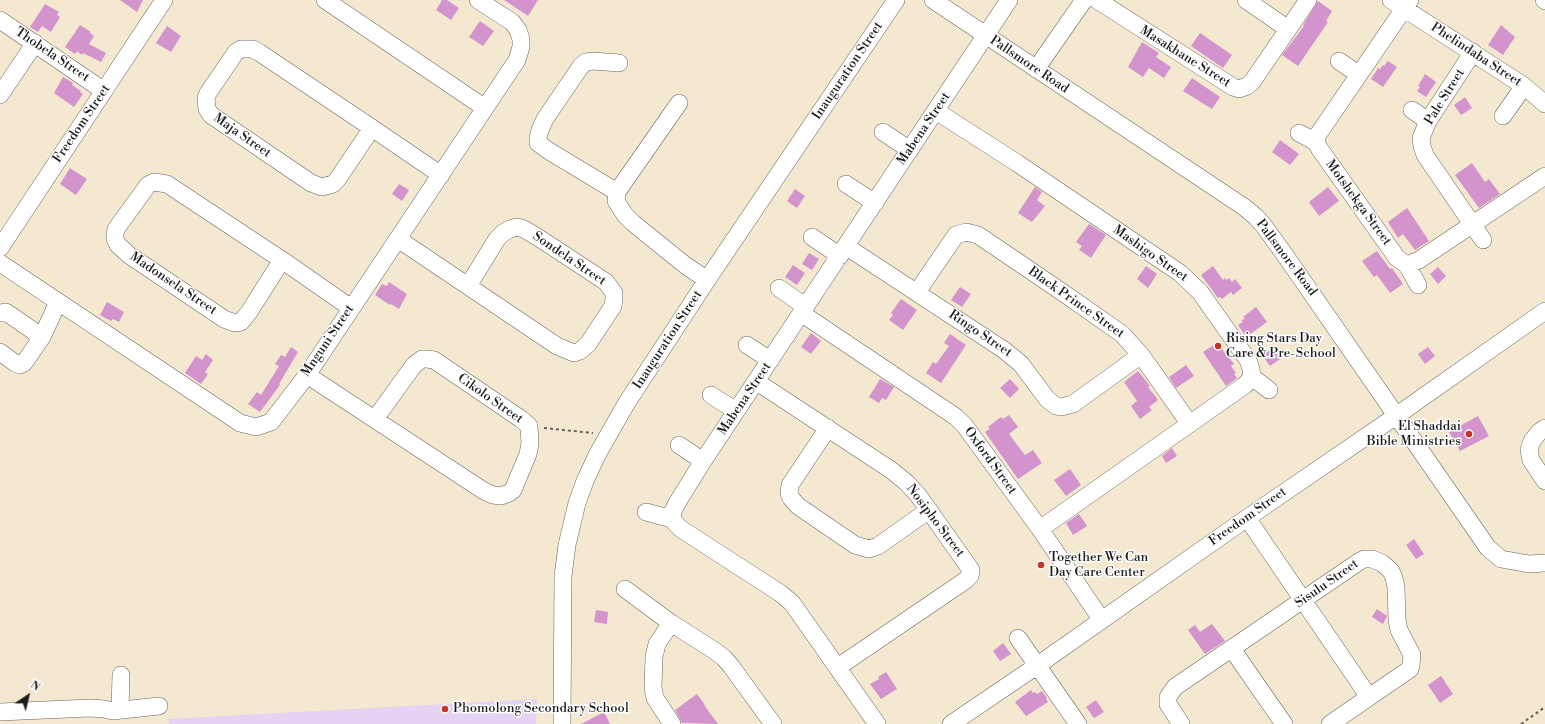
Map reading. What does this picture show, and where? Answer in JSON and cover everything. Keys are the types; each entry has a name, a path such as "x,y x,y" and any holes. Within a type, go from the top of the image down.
{"street":[{"name":"Freedom Street","path":"0,248 164,0"},
{"path":"325,0 485,108"},
{"name":"Mnguni Street","path":"0,263 240,423 256,427 271,422 307,375 350,308 398,239 517,60 521,47 521,39 518,30 512,22 478,0"},
{"name":"Inauguration Street","path":"562,724 563,576 566,545 585,480 608,434 626,404 707,280 896,0"},
{"name":"Pallsmore Road","path":"933,0 1256,217 1264,226 1352,350 1488,548 1501,559 1518,563 1545,563"},
{"name":"Mabena Street","path":"672,519 673,509 703,461 757,382 770,360 1009,0"},
{"path":"1036,69 1084,0"},
{"name":"Masakhane Street","path":"1097,0 1233,87 1239,89 1252,82 1308,0"},
{"path":"1246,0 1288,29"},
{"path":"1299,133 1316,142 1317,136 1402,3"},
{"name":"Phelindaba Street","path":"1402,3 1524,86 1545,104"},
{"name":"Thobela Street","path":"0,20 104,91"},
{"path":"0,94 35,43"},
{"name":"Maja Street","path":"372,128 337,180 333,184 322,187 311,183 211,115 207,109 206,98 233,56 241,49 249,48 260,53 372,128 441,175"},
{"name":"Pale Street","path":"1473,52 1428,121 1421,138 1425,155 1483,240"},
{"path":"617,192 548,151 538,143 538,138 540,130 546,119 581,66 586,62 593,61 620,63"},
{"path":"1339,61 1358,74"},
{"path":"1503,116 1524,86"},
{"path":"680,103 617,192 616,201 619,207 633,223 685,265 707,280"},
{"path":"1412,110 1428,121"},
{"name":"Mashigo Street","path":"936,111 1017,163 1180,273 1200,292 1248,360 1252,370 1252,377"},
{"path":"883,132 910,150"},
{"name":"Motshekga Street","path":"1316,142 1397,258 1401,262 1407,264"},
{"path":"1418,285 1407,264 1419,260 1545,176"},
{"name":"Madonsela Street","path":"282,260 249,312 241,322 235,323 224,319 129,255 118,245 115,239 115,234 116,229 143,190 154,182 161,182 167,184 282,260 350,308"},
{"path":"846,184 875,203"},
{"name":"Sondela Street","path":"398,239 557,346 574,353 585,349 613,306 614,299 614,293 606,282 539,238 524,229 517,227 503,233 497,239 468,286"},
{"name":"Black Prince Street","path":"917,292 956,235 966,232 978,235 1127,338 1189,423"},
{"name":"Ringo Street","path":"812,237 843,251 917,292 1015,358 1047,399 1056,406 1061,407 1073,404 1141,356"},
{"name":"Oxford Street","path":"779,288 804,310 960,421 974,436 1101,619"},
{"path":"0,352 15,363 20,365 24,363 42,337 58,302"},
{"name":"Freedom Street","path":"951,724 1038,665 1101,619 1396,416 1545,311"},
{"path":"0,313 6,312 42,337"},
{"path":"747,345 770,360"},
{"name":"Cikolo Street","path":"307,375 484,491 493,495 501,496 509,494 513,490 528,454 530,436 529,426 522,419 434,360 422,359 414,365 375,419"},
{"path":"1040,530 1189,423 1245,385 1252,377 1269,390"},
{"name":"Nosipho Street","path":"757,382 901,478 930,510 971,570 970,576 963,582 838,667"},
{"path":"711,395 736,411"},
{"path":"828,428 790,485 791,498 798,506 855,545 869,550 878,546 930,510"},
{"path":"1545,428 1532,440 1529,450 1531,460 1545,481"},
{"path":"679,445 703,461"},
{"path":"646,512 672,519 681,529 787,599 796,608 877,724"},
{"path":"1247,518 1369,697"},
{"name":"Sisulu Street","path":"1181,724 1168,704 1168,697 1175,687 1364,559 1377,560 1391,572 1396,587 1397,620 1399,630 1412,655 1410,669 1330,724"},
{"path":"625,589 671,623 724,658 773,724"},
{"path":"671,623 657,644 654,657 653,688 655,698 672,724"},
{"path":"1018,638 1078,724"},
{"path":"1232,649 1284,724"},
{"path":"117,715 121,674"},
{"path":"0,712 90,708 104,709 117,715 159,706"}],"path":[{"path":"529,426 608,434"},
{"path":"1521,724 1545,707"}],"shaded area":[{"name":"Phomolong Secondary School","path":"537,699 536,724 169,724 168,719"}],"building":[{"path":"120,0 143,0 137,12"},
{"path":"442,0 447,0 459,8 451,20 436,10"},
{"path":"504,0 538,0 528,16"},
{"path":"1318,1 1332,11 1326,21 1328,22 1298,66 1282,55 1304,26 1303,25"},
{"path":"45,4 59,12 57,15 60,17 51,32 42,26 38,32 30,27"},
{"path":"480,21 494,31 483,46 469,37"},
{"path":"80,25 91,32 90,33 94,36 89,44 106,53 101,62 83,53 82,55 77,51 75,54 65,47"},
{"path":"1501,25 1515,37 1503,55 1488,45"},
{"path":"167,26 181,36 171,52 156,43"},
{"path":"1200,33 1232,55 1223,68 1191,46"},
{"path":"1142,42 1159,53 1156,57 1171,67 1164,78 1149,68 1143,77 1128,67"},
{"path":"1388,61 1397,67 1383,87 1371,79 1378,68 1380,69"},
{"path":"1425,74 1436,82 1426,97 1417,91 1420,87 1418,86"},
{"path":"63,77 73,83 72,85 83,94 74,107 54,93"},
{"path":"1192,78 1220,97 1212,109 1183,91"},
{"path":"1465,97 1472,108 1461,115 1454,105"},
{"path":"1280,140 1299,154 1290,165 1272,152"},
{"path":"1472,163 1485,182 1489,179 1500,194 1479,208 1455,175"},
{"path":"70,168 87,179 76,195 60,184"},
{"path":"399,184 409,190 402,201 392,194"},
{"path":"1035,187 1042,192 1037,200 1045,206 1032,222 1018,213"},
{"path":"1328,187 1339,201 1319,216 1309,202"},
{"path":"795,189 805,196 797,208 787,201"},
{"path":"1407,208 1429,241 1415,250 1403,234 1398,238 1388,222"},
{"path":"1089,224 1106,235 1091,258 1079,250 1082,246 1076,242"},
{"path":"1377,251 1390,269 1392,268 1403,284 1390,293 1377,275 1374,277 1362,261"},
{"path":"809,253 819,259 812,270 802,264"},
{"path":"793,265 805,273 797,285 785,277"},
{"path":"1146,266 1157,274 1148,288 1137,279"},
{"path":"1213,266 1223,280 1225,278 1226,280 1229,278 1232,282 1235,279 1242,288 1233,295 1231,292 1222,299 1220,297 1218,298 1201,275"},
{"path":"1438,267 1446,276 1438,284 1430,274"},
{"path":"389,282 407,294 399,309 375,295 382,284 387,286"},
{"path":"960,287 971,294 962,307 951,300"},
{"path":"901,299 917,310 903,330 889,320 893,315 891,313"},
{"path":"107,302 124,312 119,322 113,319 111,321 100,315"},
{"path":"1256,307 1267,322 1246,337 1238,325 1243,322 1241,321 1245,318 1243,317"},
{"path":"811,333 821,341 811,354 801,347"},
{"path":"950,334 966,345 941,383 926,373 933,362 936,364 949,346 944,343"},
{"path":"1217,343 1234,364 1231,366 1236,373 1234,374 1237,378 1226,386 1203,352"},
{"path":"291,347 298,352 279,384 280,385 260,412 248,404 257,392 261,395 279,366 275,364 281,355 285,357"},
{"path":"1428,347 1435,356 1425,364 1418,354"},
{"path":"1272,348 1280,359 1270,366 1262,355"},
{"path":"206,354 213,360 205,372 208,374 201,384 185,373 196,356 202,360"},
{"path":"1186,365 1194,376 1176,388 1169,377"},
{"path":"1138,371 1150,386 1148,387 1158,400 1149,407 1152,410 1140,419 1131,406 1137,401 1124,382"},
{"path":"880,379 894,387 886,400 882,398 879,403 869,397"},
{"path":"1010,379 1019,389 1010,398 1000,388"},
{"path":"1009,415 1018,427 1009,434 1025,455 1033,450 1042,463 1018,479 985,432 990,429 988,427 1001,417 1003,419"},
{"name":"El Shaddai Bible Ministries","path":"1478,416 1489,436 1460,451 1449,432"},
{"path":"1172,448 1177,456 1166,463 1162,456"},
{"path":"1070,469 1081,485 1066,496 1054,480"},
{"path":"1079,514 1087,526 1073,535 1066,523"},
{"path":"1414,539 1424,554 1416,559 1406,545"},
{"path":"1377,609 1387,616 1383,624 1372,617"},
{"path":"596,610 608,612 607,624 594,622"},
{"path":"1212,624 1225,641 1205,654 1188,630 1195,625 1200,632"},
{"path":"1003,643 1011,654 1000,661 993,651"},
{"path":"886,672 897,689 881,699 870,684 879,679 878,677"},
{"path":"1441,676 1453,694 1440,703 1428,685"},
{"path":"1031,690 1033,693 1035,692 1037,694 1042,691 1048,702 1026,716 1015,702"},
{"path":"697,694 718,724 682,723 675,710"},
{"path":"1096,700 1104,712 1094,718 1086,707"},
{"path":"604,712 610,724 581,724"}],"place":[{"name":"Rising Stars Day Care & Pre-School","path":"1218,346"},
{"name":"El Shaddai Bible Ministries","path":"1469,434"},
{"name":"Together We Can Day Care Center","path":"1041,565"},
{"name":"Phomolong Secondary School","path":"445,709"}]}
